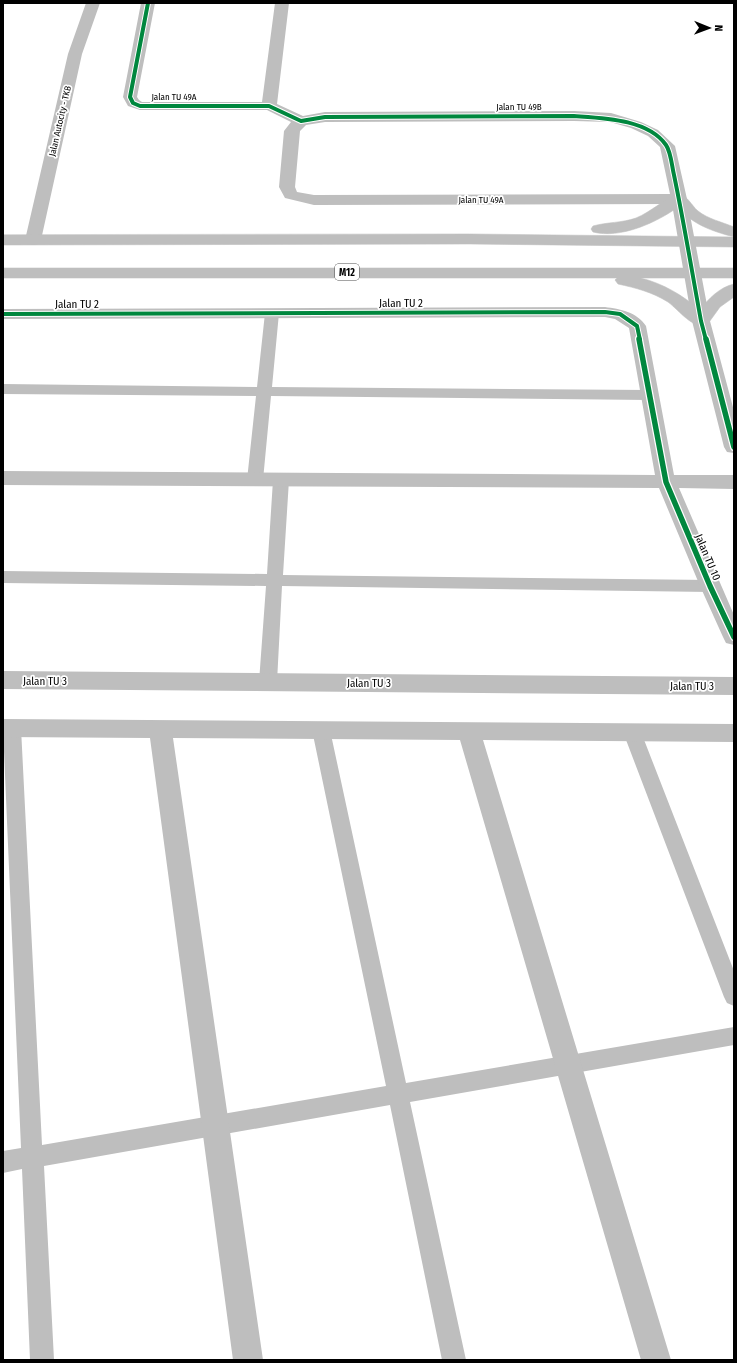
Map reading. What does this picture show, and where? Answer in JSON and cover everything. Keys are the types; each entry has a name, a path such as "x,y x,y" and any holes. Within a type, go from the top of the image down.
{"street":[{"name":"Jalan Autocity - TKB","path":"33,240 75,54 93,3"},
{"name":"Jalan TU 49A","path":"148,3 130,97 132,103 140,106 269,106"},
{"path":"282,3 269,106 301,121"},
{"name":"Jalan TU 49B","path":"301,121 312,118 333,116 574,116 611,118 636,125 653,132 667,146 679,199 701,321 734,447"},
{"name":"Jalan TU 49A","path":"301,121 295,126 292,132 287,187 291,194 314,200 679,199"},
{"path":"402,239 435,232 463,229 601,229 620,227 641,222 659,213 679,199 693,215 708,223 734,232"},
{"path":"3,240 402,239 734,242"},
{"path":"489,272 626,280 647,285 666,293 683,304 701,321 714,303 734,289"},
{"name":"M12","path":"3,273 734,273"},
{"name":"Jalan TU 2","path":"3,314 605,312 620,314 637,326 648,395 666,482"},
{"path":"3,478 734,482"},
{"name":"Jalan TU 10","path":"666,482 710,586 734,638"},
{"name":"Jalan TU 3","path":"3,680 734,686"},
{"path":"8,728 734,733"},
{"path":"160,729 248,1360"},
{"path":"469,731 570,1065 656,1360"}],"lane":[{"path":"255,480 272,313"},
{"path":"3,389 648,395"},
{"path":"268,682 281,480"},
{"path":"3,576 710,586"},
{"path":"8,728 42,1360"},
{"path":"321,730 454,1360"},
{"path":"632,732 734,997"},
{"path":"3,1162 734,1036"}],"cycle path":[{"path":"148,3 130,97 133,103 140,106 269,106 301,121 325,117 574,116 611,118 636,125 653,133 667,146 679,199 701,321 734,447"},
{"path":"3,314 605,312 620,314 637,326 666,482 710,586 734,637"}]}
